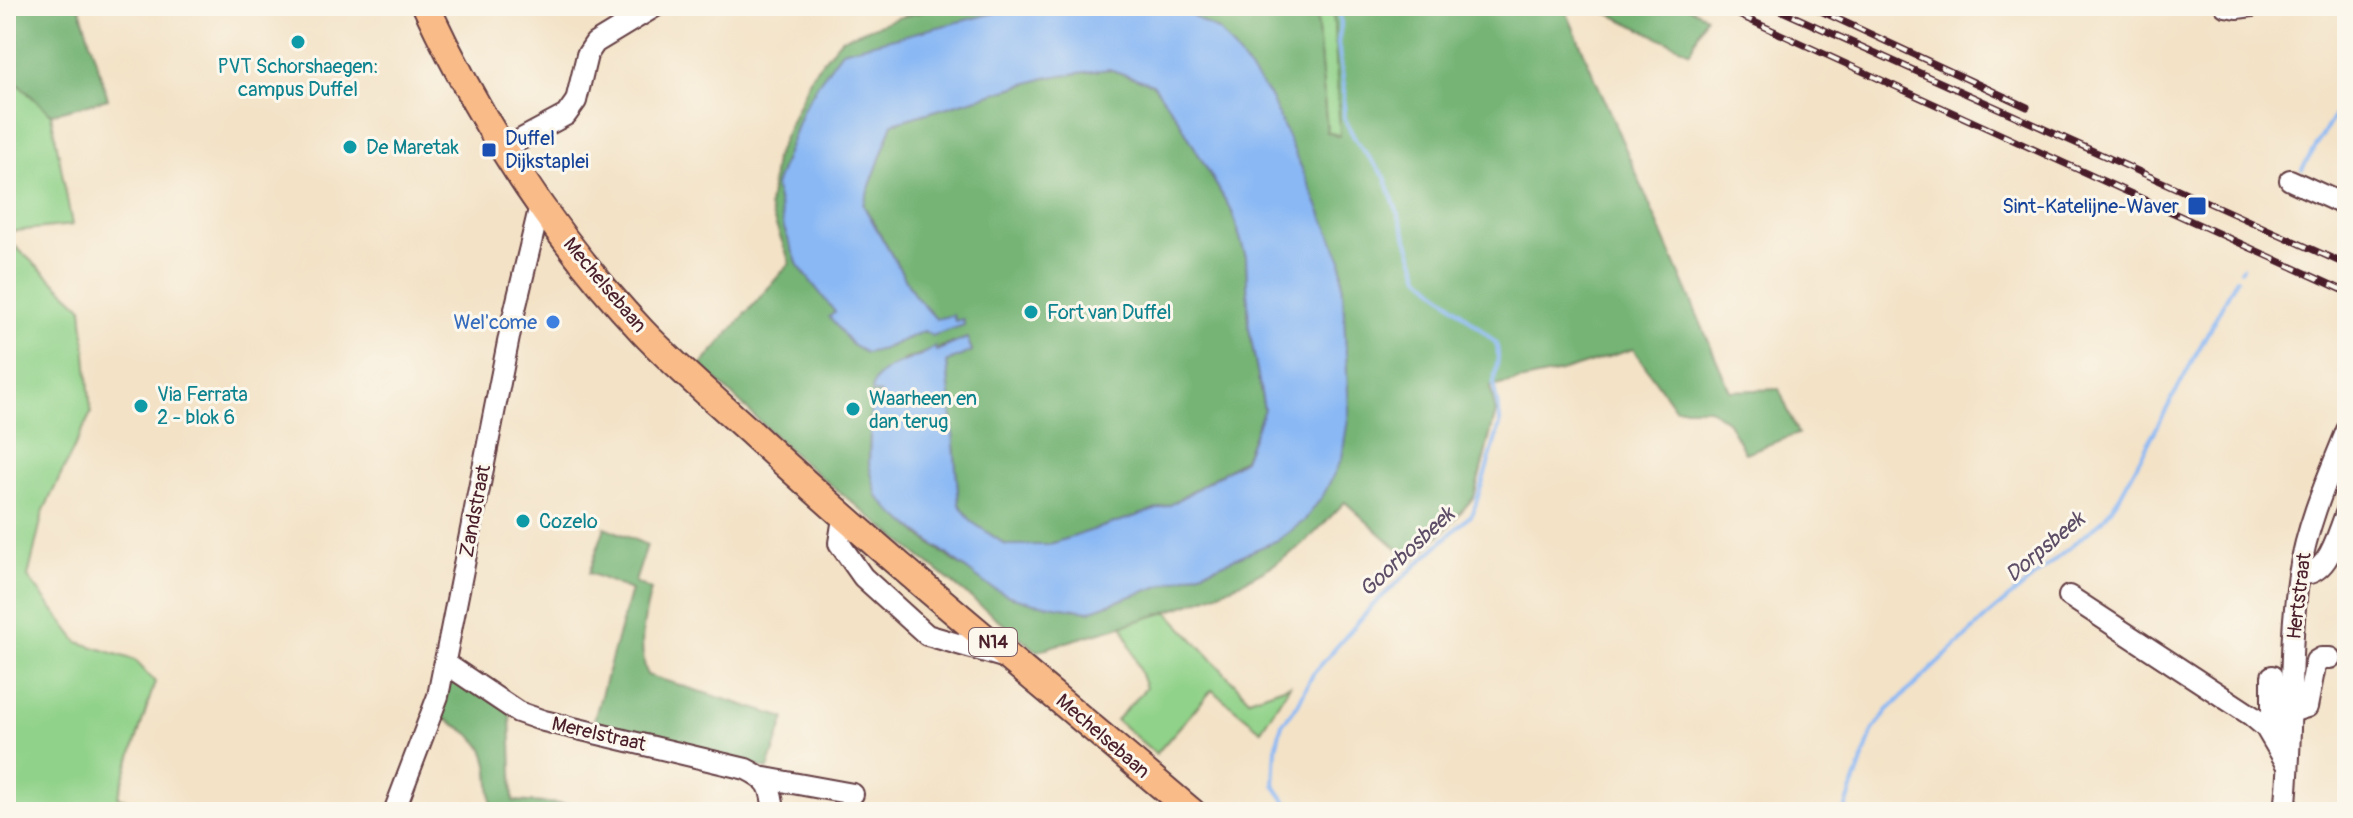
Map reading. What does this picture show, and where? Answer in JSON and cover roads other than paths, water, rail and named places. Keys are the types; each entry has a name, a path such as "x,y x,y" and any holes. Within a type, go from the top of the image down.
{"main road":[{"name":"Mechelsebaan","path":"426,6 468,90 540,205 583,262 643,332 843,518 1192,812"}],"street":[{"path":"503,149 566,115 576,101 587,55 595,43 656,6"},
{"path":"2225,6 2252,6"},
{"path":"2290,180 2347,206"},
{"name":"Zandstraat","path":"394,812 429,724 445,663 509,334 540,205"},
{"name":"Hertstraat","path":"2285,812 2290,770 2293,624 2299,574 2310,528 2347,430"},
{"path":"2299,574 2308,575 2322,567 2347,511"},
{"name":"Mechelsebaan","path":"843,518 839,543 863,577 927,635 1014,660"},
{"path":"2069,596 2252,716 2272,737 2290,770"},
{"path":"2291,712 2307,707 2316,661 2330,658"},
{"name":"Merelstraat","path":"445,663 518,712 544,721 714,760 765,778 853,794"},
{"path":"2272,676 2272,737"},
{"path":"765,778 771,790 774,812"}],"water":[{"path":"1022,6 1176,6 1220,32 1270,96 1341,258 1349,412 1342,458 1324,494 1304,521 1278,540 1217,566 1089,611 1034,603 1009,596 987,585 893,513 877,496 869,464 871,403 880,403 881,394 872,393 874,383 888,369 935,346 936,351 967,338 972,351 947,362 959,504 972,522 1006,545 1047,545 1170,505 1244,460 1264,409 1249,328 1246,257 1232,212 1177,117 1153,84 1109,69 1049,77 893,123 863,205 915,296 936,319 953,315 955,321 963,319 964,325 932,336 924,331 866,353 853,346 829,317 835,312 798,265 784,228 775,186 803,109 842,51"}],"waterway":[{"name":"Goorbosbeek","path":"1293,812 1274,785 1276,748 1282,724 1298,704 1313,674 1372,606 1473,513 1500,425 1494,384 1498,358 1496,343 1420,276 1385,177 1356,141 1344,118 1344,86 1338,43 1341,25 1339,6"},
{"name":"Dorpsbeek","path":"2302,169 2347,95"},
{"name":"Dorpsbeek","path":"1844,812 1873,730 1888,710 1992,612 2103,520 2120,496 2237,278"}],"railway":[{"path":"1719,6 2347,292"},
{"path":"1771,6 2347,265"},
{"path":"1810,6 2027,107"}],"place":[{"name":"PVT Schorshaegen: campus Duffel","path":"298,42"},
{"name":"De Maretak","path":"350,147"},
{"name":"Duffel Dijkstaplei","path":"489,150"},
{"name":"Sint-Katelijne-Waver","path":"2197,206"},
{"name":"Fort van Duffel","path":"1031,312"},
{"name":"Wel'come","path":"553,322"},
{"name":"Via Ferrata 2 - blok 6","path":"141,406"},
{"name":"Waarheen en dan terug","path":"853,409"},
{"name":"Cozelo","path":"523,521"}]}
